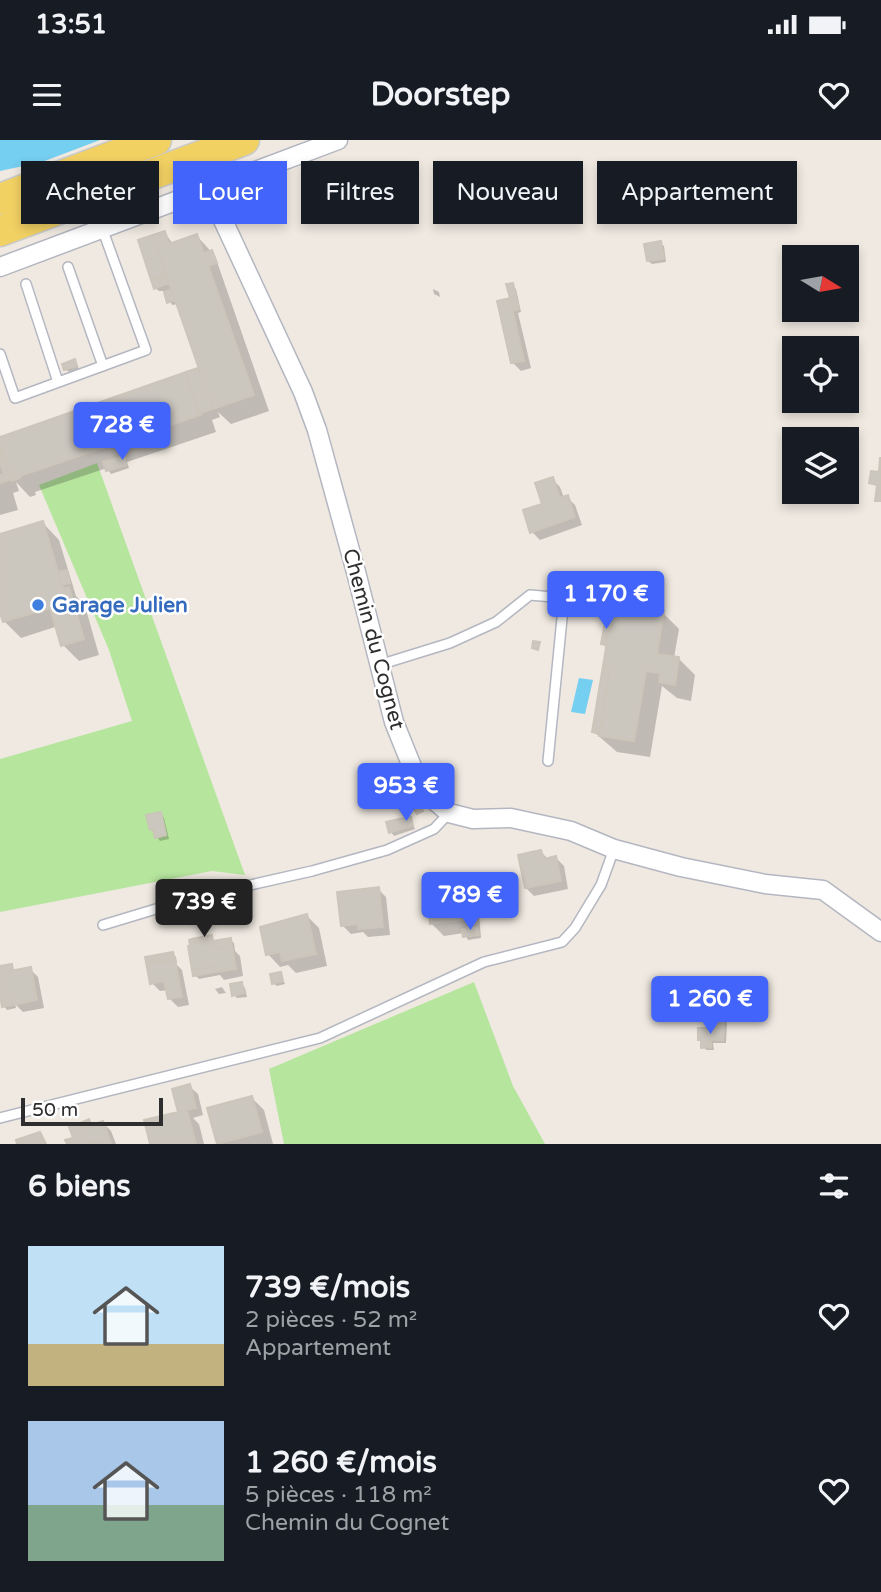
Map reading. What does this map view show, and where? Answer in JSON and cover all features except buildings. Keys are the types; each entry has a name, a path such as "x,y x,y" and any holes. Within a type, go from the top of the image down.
{"main road":[{"path":"0,199 156,140"},
{"path":"0,231 244,140"}],"street":[{"path":"281,161 338,140"},
{"path":"0,267 173,201"},
{"name":"Chemin du Cognet","path":"225,224 303,392 317,430 394,722 415,774 435,801 449,813"},
{"path":"449,813 473,819 511,818 571,831 614,849 681,867 753,881 823,890 881,932"}],"lane":[{"path":"0,354 15,398 146,350 102,228"},
{"path":"68,267 103,366"},
{"path":"26,284 58,382"},
{"path":"380,665 450,643 496,622 530,595 564,598 548,761"},
{"path":"103,925 189,899 312,871 387,850 434,829 449,813"},
{"path":"0,1118 320,1038 484,962 562,942 575,928 601,885 614,849"}],"green space":[{"path":"97,463 245,875 212,871 0,912 0,759 132,721 109,650 39,485"},
{"path":"474,982 513,1086 545,1144 284,1144 269,1069"}],"water":[{"path":"0,140 100,140 45,161 21,161 21,166 0,171"},
{"path":"579,678 593,680 585,714 571,712"}],"place":[{"name":"Garage Julien","path":"38,605"}]}
